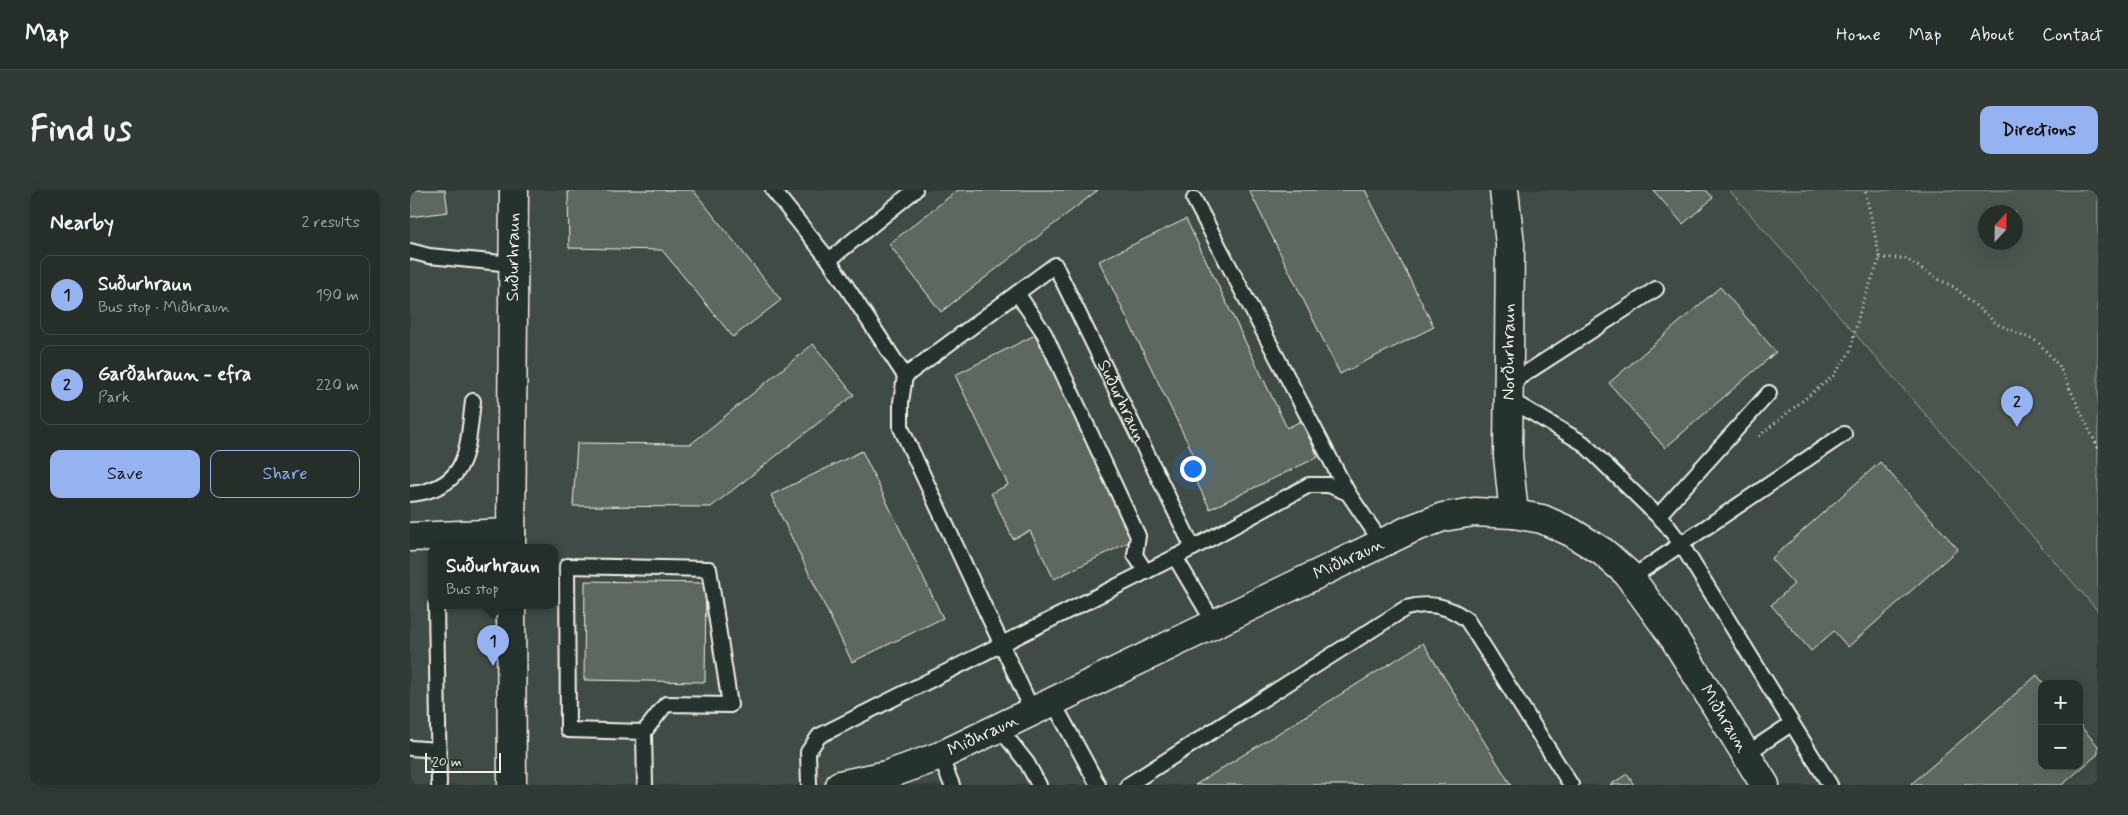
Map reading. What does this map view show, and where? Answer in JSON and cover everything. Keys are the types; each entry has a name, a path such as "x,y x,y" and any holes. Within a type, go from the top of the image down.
{"street":[{"name":"Suðurhraun","path":"511,540 514,190"},
{"name":"Norðurhraun","path":"1504,190 1510,244 1508,456 1514,514"},
{"name":"Miðhraun","path":"840,785 887,775 940,756 1000,729 1214,623 1382,543 1443,517 1474,512 1514,514 1542,519 1571,532 1602,552 1631,578 1674,638 1765,785"},
{"path":"410,537 511,540"},
{"path":"510,609 512,785"}],"lane":[{"path":"773,190 830,260 905,376 901,402 901,428 1001,645 1098,785"},
{"path":"830,260 915,190"},
{"path":"1194,199 1348,493 1382,543"},
{"path":"410,251 430,256 512,264"},
{"name":"Suðurhraun","path":"905,376 1055,265 1193,548"},
{"path":"1656,289 1509,392 1583,443 1666,524 1681,544 1830,785"},
{"path":"1017,293 1044,333 1138,536 1135,555 1146,572"},
{"path":"1658,516 1770,393"},
{"path":"410,494 426,492 444,486 457,473 463,460 468,438 473,402"},
{"path":"1631,578 1844,434"},
{"path":"810,785 808,752 819,736 1193,548 1309,485 1329,484 1348,493"},
{"path":"1175,557 1214,623"},
{"path":"644,732 568,730 567,566 709,569 730,705 666,704 644,732 645,785"},
{"path":"1128,785 1406,608 1428,605 1449,609 1467,620 1571,785"},
{"path":"436,609 439,785"},
{"path":"1746,754 1791,724"},
{"path":"1000,729 1027,763 1039,785"},
{"path":"410,748 438,750"},
{"path":"940,756 952,785"}],"path":[{"path":"1865,190 1880,258 1905,258 1954,287 1997,324 2025,335 2043,346 2059,366 2098,448"}],"shaded area":[{"path":"410,190 1729,190 2098,611 2098,785 410,785"},
{"path":"1729,190 2098,190 2098,611"}],"building":[{"path":"410,190 445,190 448,212 410,217"},
{"path":"568,190 693,190 781,300 733,337 662,250 569,248"},
{"path":"958,190 1098,190 941,312 889,244"},
{"path":"1249,190 1365,190 1434,327 1340,374"},
{"path":"1653,190 1706,190 1713,198 1683,224"},
{"path":"1186,219 1287,428 1301,421 1318,457 1210,509 1192,473 1200,468 1099,261"},
{"path":"1720,287 1776,352 1665,448 1609,383"},
{"path":"1035,335 1135,539 1054,579 1030,531 1013,539 991,493 1008,485 955,375"},
{"path":"813,344 854,395 711,507 573,506 577,443 691,444"},
{"path":"862,451 943,618 852,662 771,495"},
{"path":"1880,462 1958,549 1848,647 1834,631 1811,651 1771,605 1794,584 1771,559"},
{"path":"585,581 706,583 705,682 584,680"},
{"path":"1423,643 1511,785 1195,785"},
{"path":"2037,675 2041,680 2038,680 2038,770 2079,770 2062,785 1910,785"},
{"path":"2083,729 2098,746 2098,754 2083,767"},
{"path":"1627,774 1634,785 1610,785"}],"place":[{"name":"Garðahraun - efra","path":"2017,427"},
{"name":"Suðurhraun","path":"493,666"}]}
